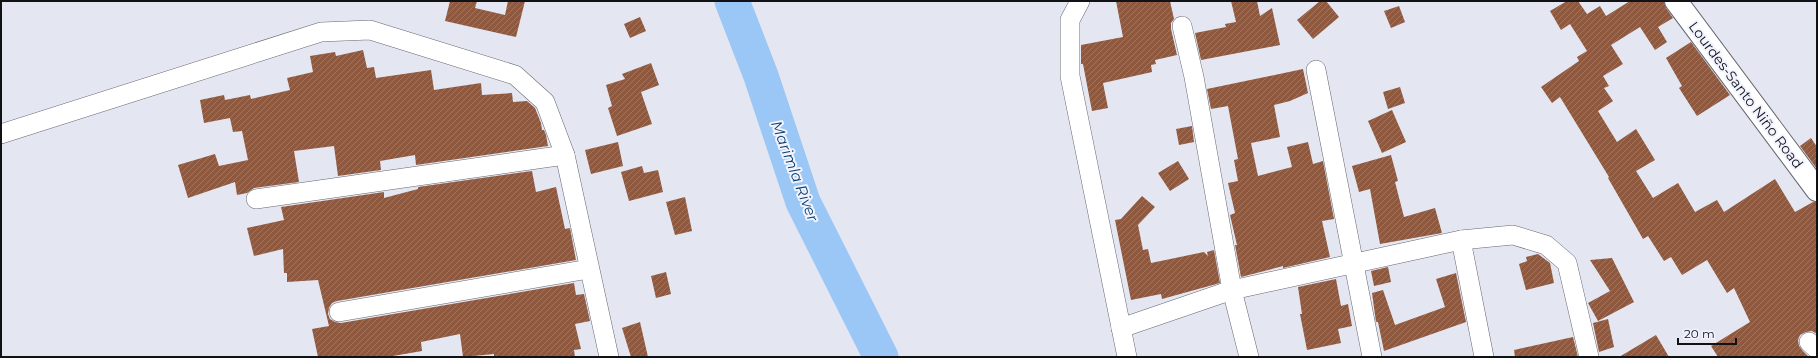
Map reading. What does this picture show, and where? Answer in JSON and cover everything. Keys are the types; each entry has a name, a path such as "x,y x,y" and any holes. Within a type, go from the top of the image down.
{"main road":[{"name":"Lourdes-Santo Niño Road","path":"1676,1 1817,190"}],"street":[{"path":"1080,1 1070,20 1070,76 1127,357"},
{"path":"1182,26 1194,77 1232,290 1249,357"},
{"path":"1,134 321,32 370,30 515,75 545,102 565,155 609,357"},
{"path":"1316,70 1372,357"},
{"path":"256,199 565,155"},
{"path":"1121,328 1232,290 1461,240 1513,235 1546,245 1567,263 1589,357"},
{"path":"1461,240 1484,357"},
{"path":"339,312 589,269"}],"building":[{"path":"450,1 477,1 475,8 505,15 508,1 525,1 516,37 445,21"},
{"path":"1116,1 1170,1 1174,19 1171,23 1171,29 1177,55 1155,60 1156,64 1151,65 1152,72 1103,83 1108,108 1092,111 1083,64 1081,64 1081,45 1123,37"},
{"path":"1231,1 1257,1 1260,16 1272,8 1280,45 1201,60 1195,33 1226,27 1225,24 1236,22"},
{"path":"1320,1 1326,1 1339,17 1313,39 1297,20"},
{"path":"1567,1 1578,1 1587,14 1600,6 1606,16 1630,1 1664,1 1666,8 1673,18 1658,27 1667,42 1655,50 1640,27 1611,45 1623,64 1603,76 1609,86 1604,88 1613,101 1598,111 1617,142 1636,129 1655,160 1636,171 1653,198 1678,183 1695,212 1717,200 1724,212 1775,179 1795,212 1813,202 1817,202 1817,334 1812,331 1806,332 1800,335 1798,340 1799,346 1809,357 1718,357 1711,346 1750,322 1734,288 1727,293 1707,260 1682,275 1671,257 1664,261 1648,236 1643,239 1608,178 1609,177 1560,97 1552,103 1541,87 1579,61 1577,57 1587,51 1570,24 1561,30 1550,11"},
{"path":"1399,6 1405,22 1391,28 1384,11"},
{"path":"640,17 646,31 630,38 624,24"},
{"path":"1691,42 1730,95 1697,116 1679,88 1682,86 1666,58"},
{"path":"363,50 367,68 374,67 376,78 431,70 434,90 481,83 482,95 512,93 513,102 527,101 535,108 542,130 544,130 546,135 548,146 416,165 415,155 380,161 381,170 338,176 334,146 294,151 299,182 254,188 247,193 237,195 235,182 188,198 178,165 215,154 219,166 248,160 242,131 233,132 230,118 204,123 200,100 224,95 225,100 250,95 251,99 290,90 287,78 313,72 310,56 335,52 336,56"},
{"path":"651,63 659,85 641,92 652,124 617,136 608,108 612,106 606,85 625,79 622,74"},
{"path":"1303,69 1308,93 1290,101 1274,105 1280,137 1251,143 1258,176 1292,167 1287,147 1308,142 1313,164 1323,161 1334,219 1322,221 1330,257 1283,268 1283,266 1241,277 1235,245 1237,245 1230,215 1235,213 1228,183 1238,181 1234,160 1238,159 1228,106 1211,109 1207,89"},
{"path":"1400,87 1405,103 1388,109 1383,92"},
{"path":"1392,110 1406,142 1382,153 1368,121"},
{"path":"1192,126 1194,142 1179,145 1176,129"},
{"path":"1811,138 1817,147 1817,169 1800,146"},
{"path":"618,142 623,166 591,174 585,150"},
{"path":"1391,155 1398,181 1395,182 1404,217 1435,208 1442,233 1380,244 1370,189 1359,192 1352,166"},
{"path":"1178,161 1189,179 1170,191 1158,173"},
{"path":"642,166 644,173 658,170 663,192 629,201 621,172"},
{"path":"532,171 536,192 556,187 565,229 570,228 576,260 337,301 332,303 328,314 330,319 341,323 574,283 576,295 584,294 590,321 575,324 581,349 574,350 575,357 494,357 494,354 463,357 460,334 421,342 422,351 387,357 318,357 312,329 329,326 318,280 287,282 287,273 284,273 283,249 254,256 247,228 284,220 281,207 384,192 384,198 418,189 418,187"},
{"path":"1142,196 1155,207 1138,225 1143,250 1148,249 1151,263 1204,252 1208,256 1207,252 1214,250 1220,283 1162,299 1161,294 1131,300 1115,220 1121,219"},
{"path":"685,197 692,231 675,235 666,202"},
{"path":"1538,254 1550,263 1554,283 1526,290 1519,264 1527,261 1526,257"},
{"path":"1612,258 1634,302 1598,321 1588,303 1610,291 1590,260"},
{"path":"1388,267 1391,282 1374,286 1371,271"},
{"path":"666,272 671,294 656,298 651,276"},
{"path":"1456,273 1466,322 1384,351 1378,322 1376,322 1372,293 1383,290 1395,325 1445,307 1436,279"},
{"path":"1336,279 1341,306 1348,304 1352,326 1338,329 1341,343 1307,350 1300,314 1302,314 1298,287"},
{"path":"1608,319 1614,347 1599,352 1593,323"},
{"path":"640,322 648,357 631,357 622,328"},
{"path":"1656,335 1669,357 1619,357"},
{"path":"1573,337 1578,357 1515,357 1514,350"}],"waterway":[{"name":"Marimla River","path":"732,1 761,76 803,202 881,357"}]}
